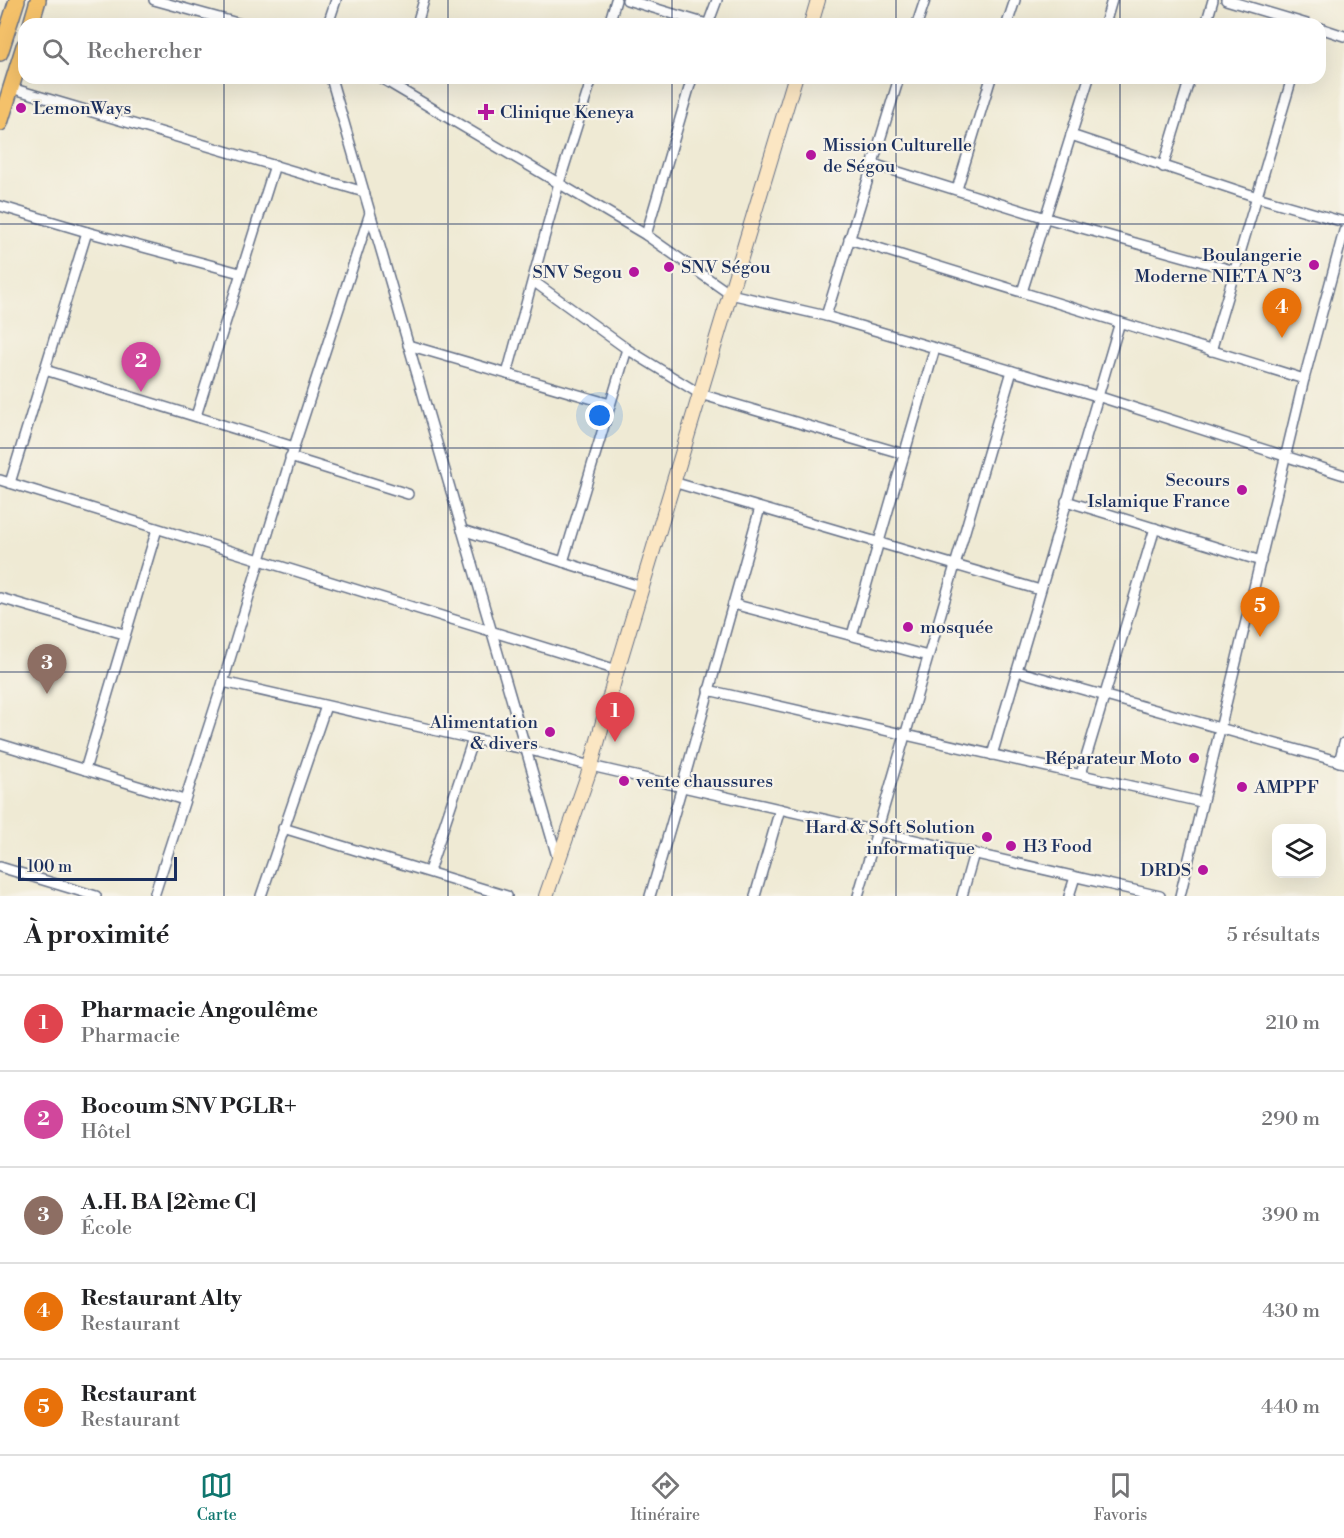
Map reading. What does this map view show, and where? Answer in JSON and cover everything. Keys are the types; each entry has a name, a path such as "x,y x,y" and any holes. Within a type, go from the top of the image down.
{"main road":[{"path":"0,53 17,0"},
{"path":"33,18 38,0"},
{"path":"0,123 18,65"}],"street":[{"path":"154,0 219,18"},
{"path":"330,18 336,0"},
{"path":"419,18 424,0"},
{"path":"611,18 616,0"},
{"path":"627,0 688,18"},
{"path":"710,18 717,0"},
{"path":"813,18 818,0"},
{"path":"919,18 925,0"},
{"path":"1009,18 1015,0"},
{"path":"1107,18 1112,0"},
{"path":"1208,18 1213,0"},
{"path":"1226,0 1287,18"},
{"path":"1326,30 1344,36"},
{"path":"333,84 558,860"},
{"path":"402,84 646,235 730,294 826,316 935,348 1097,396 1344,475"},
{"path":"507,374 589,84"},
{"path":"646,235 690,84"},
{"path":"546,896 591,766 617,670 793,84"},
{"path":"826,316 895,84"},
{"path":"957,189 989,84"},
{"path":"1022,292 1087,84"},
{"path":"1163,167 1188,84"},
{"path":"1211,351 1290,84"},
{"path":"11,88 364,192"},
{"path":"1071,135 1257,197 1344,222"},
{"path":"873,164 1046,218 1235,271"},
{"path":"196,416 275,165"},
{"path":"0,206 240,273"},
{"path":"154,896 223,682 290,457 370,213"},
{"path":"1180,896 1304,380 1344,231"},
{"path":"87,232 45,370 5,482 617,670"},
{"path":"849,239 1304,380"},
{"path":"533,281 627,349 700,394 904,454"},
{"path":"992,754 1120,322"},
{"path":"408,345 610,404"},
{"path":"852,635 935,348"},
{"path":"563,562 627,349"},
{"path":"45,370 294,447"},
{"path":"858,896 1011,371"},
{"path":"290,457 408,494"},
{"path":"674,482 1040,590"},
{"path":"1066,501 1261,561"},
{"path":"650,896 683,787 760,508"},
{"path":"1081,774 1155,528"},
{"path":"85,770 157,529"},
{"path":"462,530 642,587"},
{"path":"0,598 124,634"},
{"path":"733,604 928,656"},
{"path":"1017,671 1341,763 1344,743"},
{"path":"223,682 526,749 591,766 1160,896"},
{"path":"708,690 1202,802"},
{"path":"261,896 326,706"},
{"path":"429,871 473,739"},
{"path":"0,744 184,800"},
{"path":"755,896 780,809"},
{"path":"283,828 507,896"},
{"path":"962,896 974,854"},
{"path":"0,867 96,896"},
{"path":"1069,896 1075,877"},
{"path":"56,896 60,885"}],"place":[{"name":"LemonWays","path":"21,108"},
{"name":"Clinique Keneya","path":"486,112"},
{"name":"Mission Culturelle de Ségou","path":"811,155"},
{"name":"Boulangerie Moderne NIETA N°3","path":"1314,265"},
{"name":"SNV Ségou","path":"669,267"},
{"name":"SNV Segou","path":"634,272"},
{"name":"Restaurant Alty","path":"1282,338"},
{"name":"Bocoum SNV PGLR+","path":"141,392"},
{"name":"Secours Islamique France","path":"1242,490"},
{"name":"mosquée","path":"908,627"},
{"name":"Restaurant","path":"1260,637"},
{"name":"A.H. BA [2ème C]","path":"47,694"},
{"name":"Alimentation & divers","path":"550,732"},
{"name":"Pharmacie Angoulême","path":"615,742"},
{"name":"Réparateur Moto","path":"1194,758"},
{"name":"vente chaussures","path":"624,781"},
{"name":"AMPPF","path":"1242,787"},
{"name":"Hard & Soft Solution informatique","path":"987,837"},
{"name":"H3 Food","path":"1011,846"},
{"name":"DRDS","path":"1203,870"}]}
